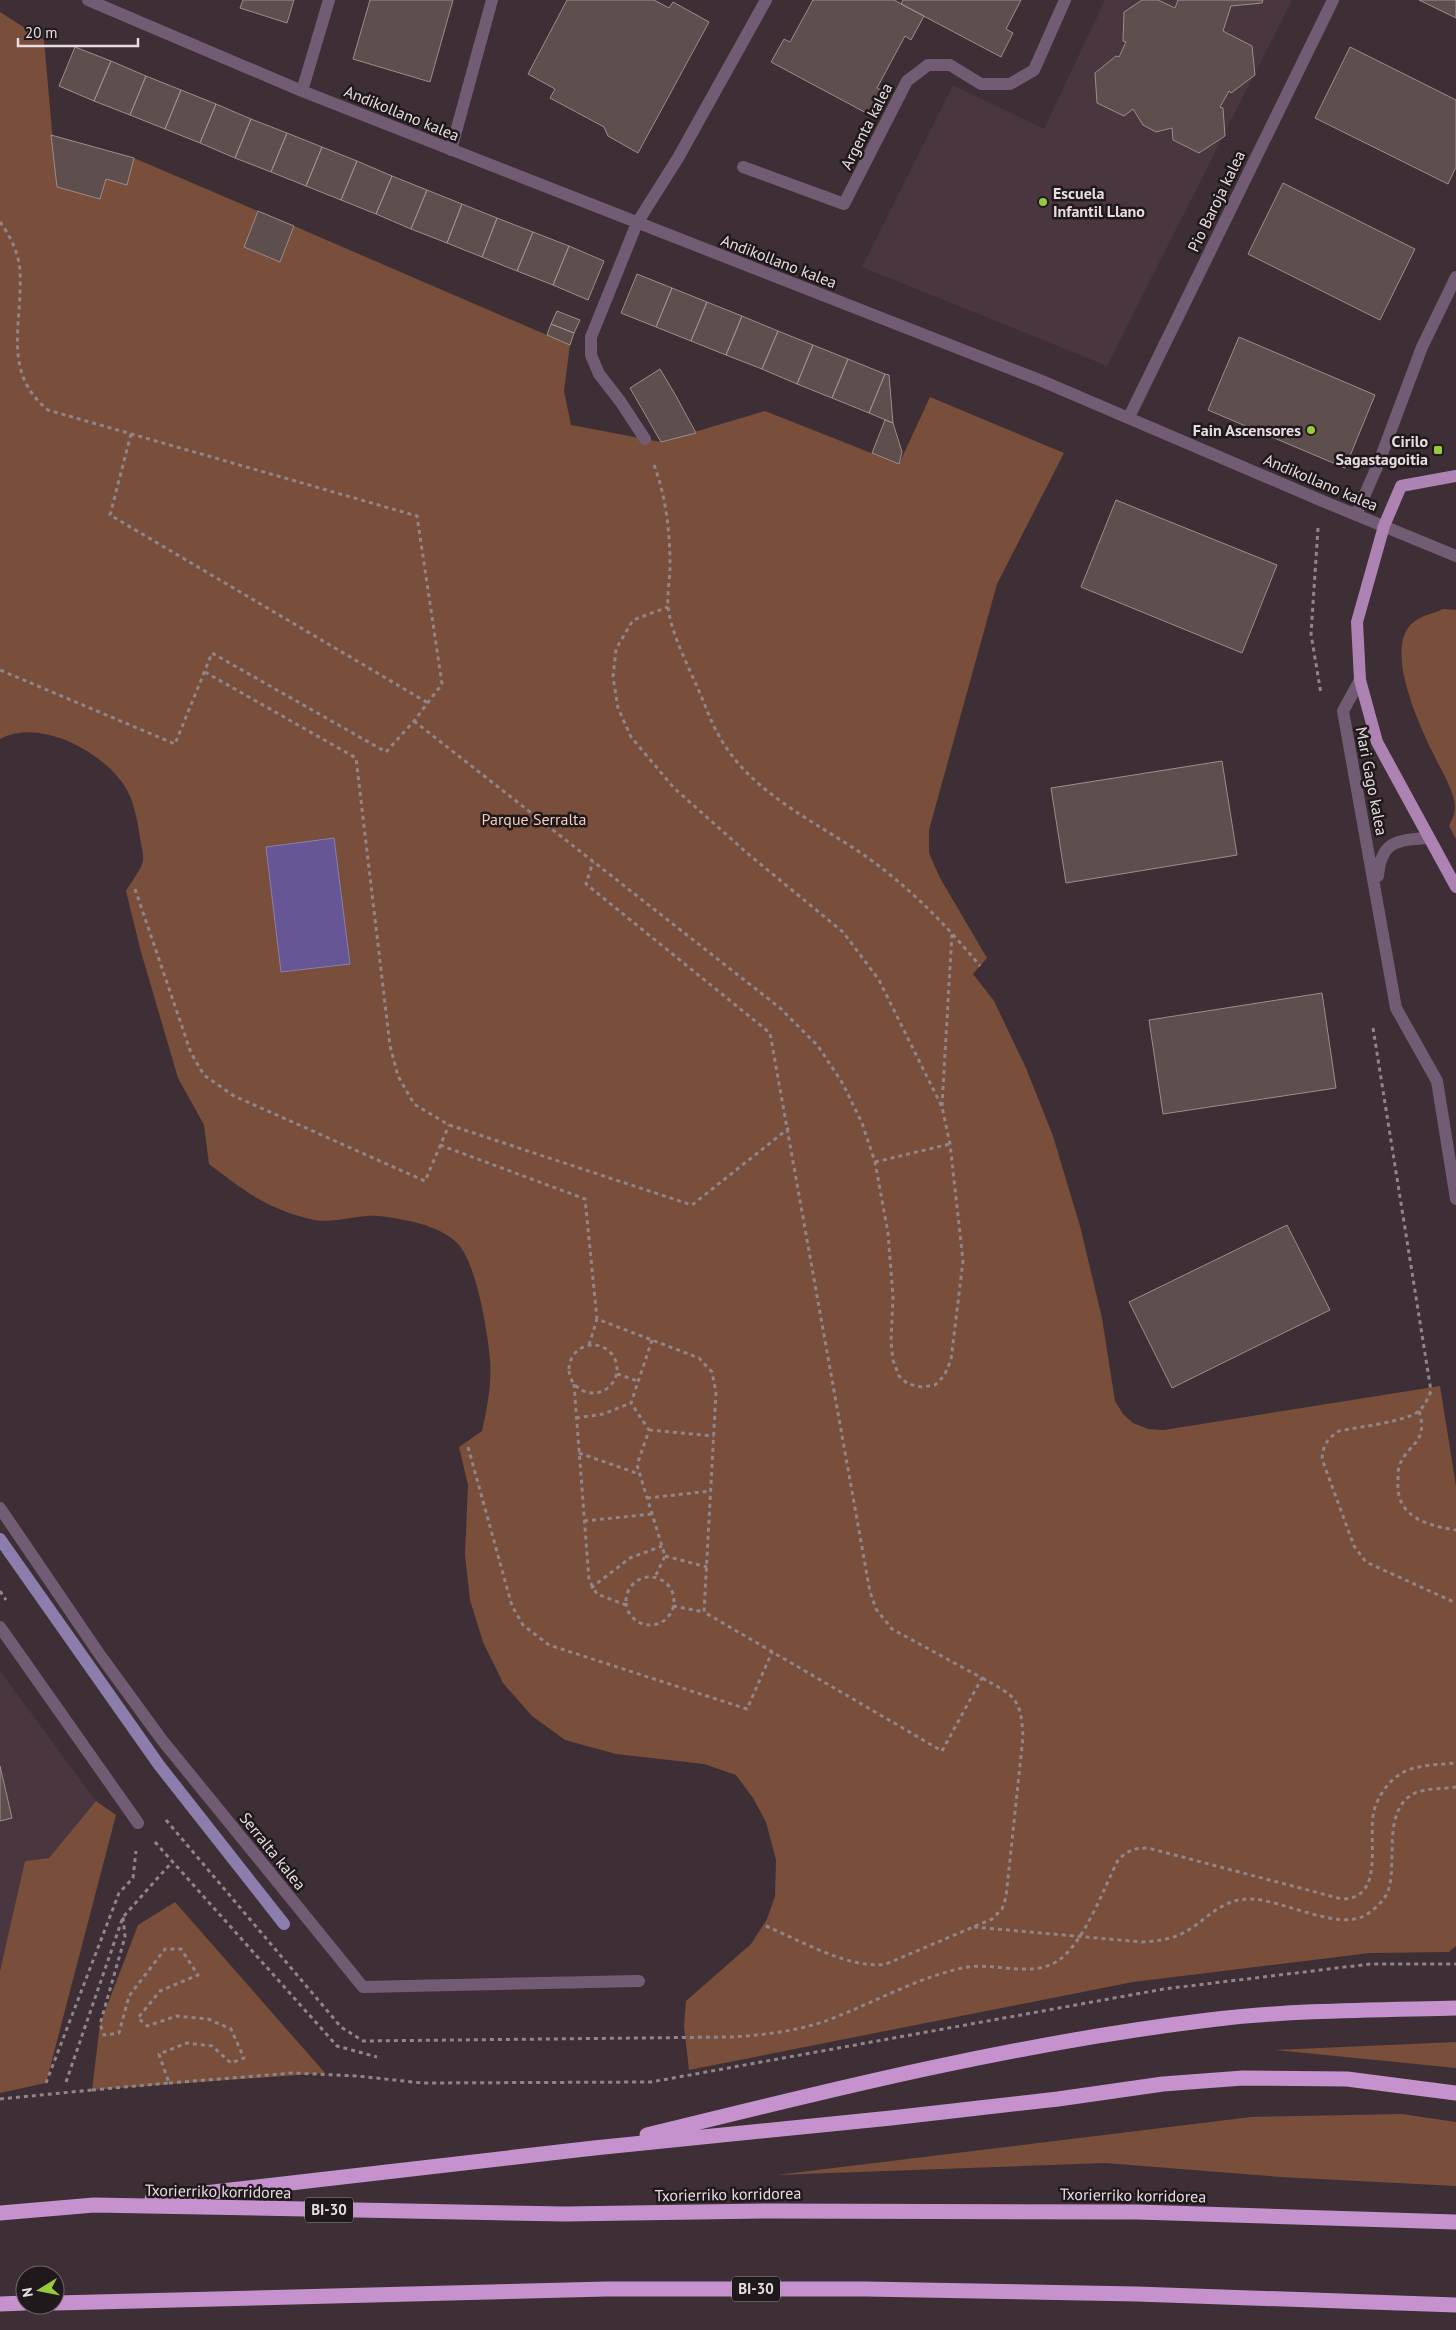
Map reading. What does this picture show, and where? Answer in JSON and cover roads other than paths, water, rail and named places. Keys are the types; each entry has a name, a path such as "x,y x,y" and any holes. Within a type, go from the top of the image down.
{"highway":[{"path":"594,2148 934,2066 1054,2042 1209,2020 1262,2015 1349,2009 1456,2008"},
{"path":"1422,2009 1456,2015"},
{"path":"94,2205 594,2148 1058,2099 1163,2084 1243,2078 1347,2080 1436,2089 1456,2093"},
{"name":"Txorierriko korridorea","path":"0,2213 94,2205 565,2214 764,2211 1138,2212 1456,2222"},
{"name":"BI-30","path":"65,2303 606,2289 866,2289 1146,2294 1456,2305"},
{"path":"0,2304 15,2304"}],"main road":[{"path":"1456,476 1401,486 1384,526 1357,622 1360,680 1377,742 1456,887"}],"street":[{"name":"Andikollano kalea","path":"88,0 302,91 637,224 1024,373 1456,556"},
{"path":"302,91 329,0"},
{"path":"451,150 492,0"},
{"name":"Argenta kalea","path":"743,167 844,204 907,81 928,65 950,65 981,84 1010,84 1034,70 1065,0"},
{"name":"Pio Baroja kalea","path":"1129,417 1333,0"},
{"path":"645,439 620,401 599,374 591,356 591,337 637,224 678,158 762,1"},
{"path":"1356,515 1380,462 1422,347 1456,277"},
{"name":"Mari Gago kalea","path":"1360,680 1343,711 1396,1008 1437,1081 1456,1199"},
{"name":"Mari Gago kalea","path":"1376,891 1379,860 1388,847 1400,839 1428,838"},
{"name":"Serralta kalea","path":"0,1508 100,1655 162,1740 363,1987 639,1981"},
{"path":"0,1627 138,1823"}],"waterway":[{"path":"0,1539 159,1765 284,1924"}],"place":[{"name":"Escuela Infantil Llano","path":"1043,202"},
{"name":"Fain Ascensores","path":"1311,430"},
{"name":"Cirilo Sagastagoitia","path":"1438,450"}],"park label":[{"name":"Parque Serralta","path":"534,819"}]}
